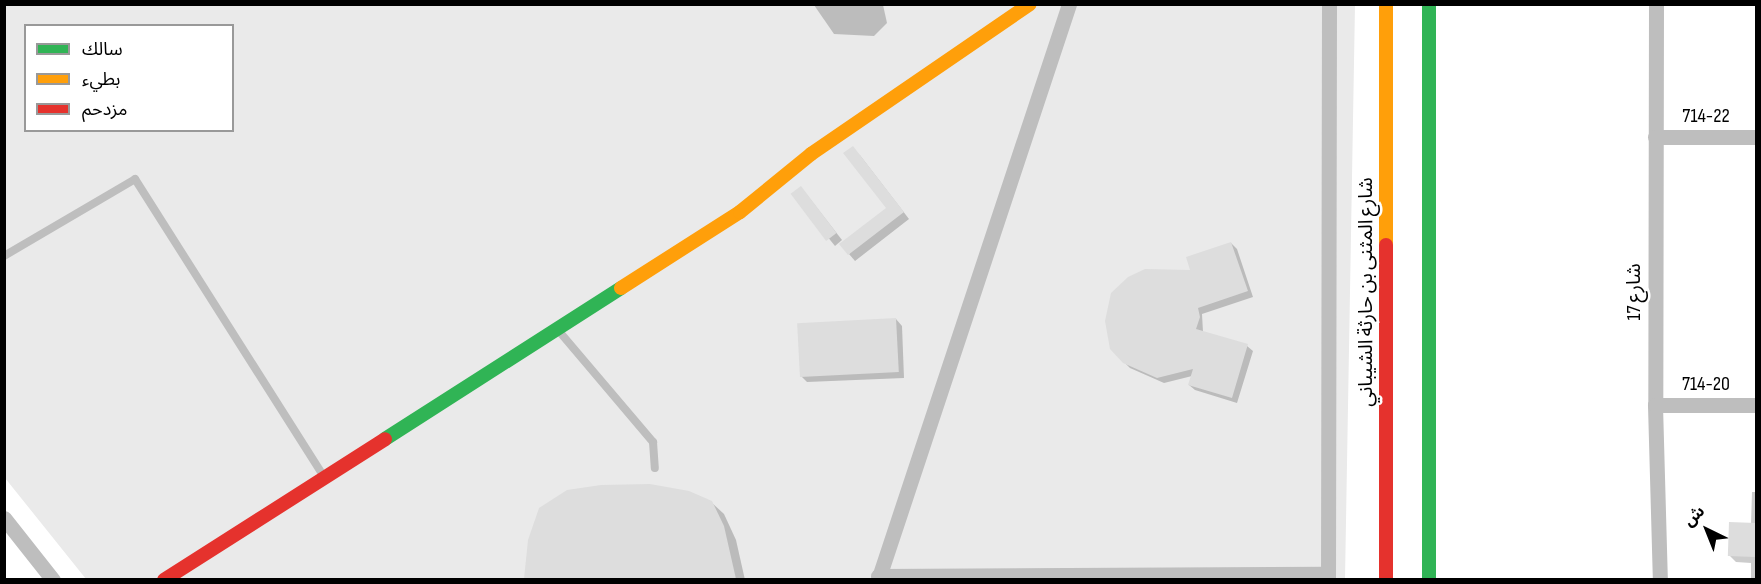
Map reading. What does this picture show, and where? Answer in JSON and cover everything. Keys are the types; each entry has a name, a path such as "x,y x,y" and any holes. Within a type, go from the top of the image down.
{"main road":[{"path":"164,579 323,475 740,212 812,154 1030,4"},
{"name":"شارع المثنى بن حارثة الشيباني","path":"1386,4 1386,579"},
{"path":"1429,4 1429,579"}],"street":[{"path":"1069,4 878,578 1328,577 1329,4"},
{"name":"شارع 17","path":"1656,4 1655,405 1660,579"},
{"name":"714-22","path":"1655,136 1756,137"},
{"name":"714-20","path":"1655,405 1756,405"},
{"path":"4,518 55,577"}],"lane":[{"path":"4,256 135,179 323,475"},
{"path":"557,329 653,442 655,468"}],"shaded area":[{"path":"5,5 1355,5 1345,579 86,579 5,478"},
{"path":"814,5 883,5 887,23 874,36 834,34"}],"building":[{"path":"853,146 904,212 848,255 839,244 886,208 843,153"},
{"path":"801,186 837,233 826,241 791,194"},
{"path":"1231,242 1248,291 1198,308 1200,317 1196,329 1248,344 1232,398 1188,385 1193,369 1157,378 1123,363 1110,349 1105,321 1111,293 1128,277 1145,269 1190,270 1186,257"},
{"path":"896,318 899,372 800,377 797,323"},
{"path":"650,484 689,491 712,501 724,526 736,579 524,579 528,540 539,508 567,490 601,485"},
{"path":"1729,522 1756,523 1755,557 1728,556"}],"traffic: fast":[{"path":"1429,4 1429,580"},
{"path":"385,439 621,288"}],"traffic: slow":[{"path":"621,288 740,212 811,154 1030,4"},
{"path":"1386,4 1386,245"}],"traffic: jam":[{"path":"1386,245 1386,580"},
{"path":"164,580 385,439"}]}
